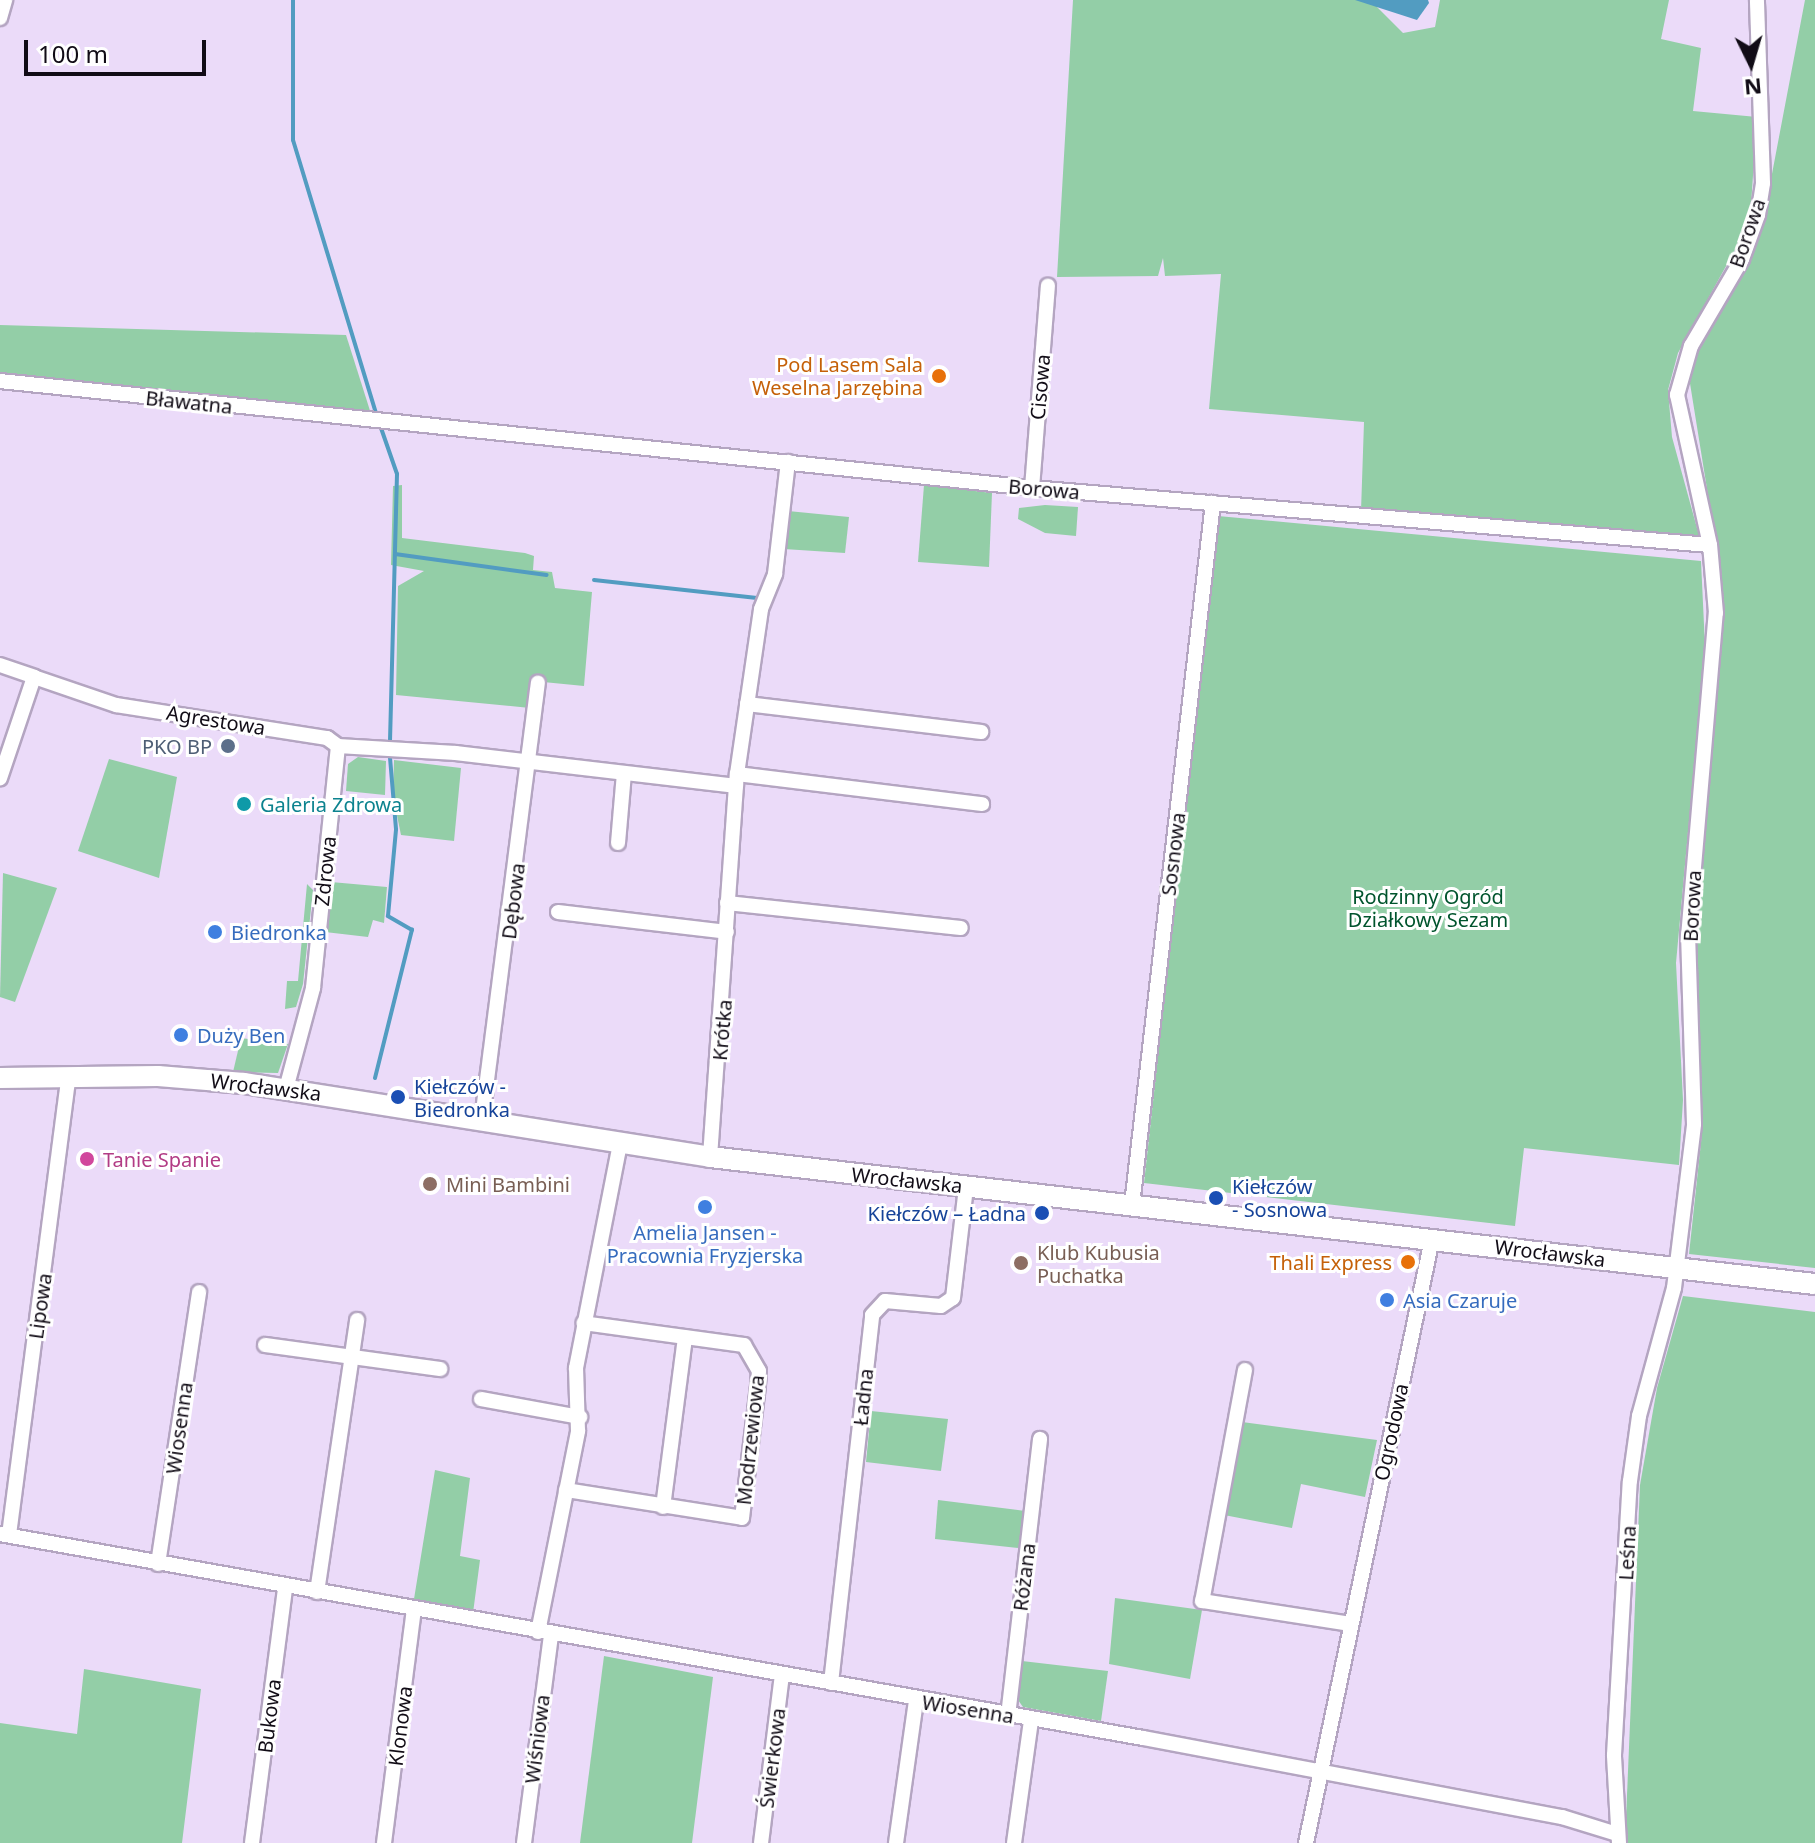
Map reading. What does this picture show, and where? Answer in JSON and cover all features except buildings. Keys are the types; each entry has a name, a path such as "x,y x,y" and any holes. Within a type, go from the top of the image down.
{"street":[{"path":"0,18 5,0"},
{"name":"Borowa","path":"1677,1268 1694,1124 1688,937 1715,632 1710,545 1677,395 1686,356 1742,259 1758,215 1763,183 1757,0"},
{"name":"Cisowa","path":"1032,488 1048,286"},
{"name":"Bławatna","path":"0,381 379,422"},
{"name":"Borowa","path":"379,422 1032,488 1710,545"},
{"name":"Krótka","path":"710,1157 736,780 761,609 773,584 788,462"},
{"name":"Sosnowa","path":"1132,1205 1213,503"},
{"name":"Agrestowa","path":"0,665 116,705 327,738 338,746 529,761"},
{"path":"0,778 34,677"},
{"name":"Dębowa","path":"482,1119 538,683"},
{"path":"747,704 981,732"},
{"name":"Zdrowa","path":"286,1089 313,988 338,746"},
{"path":"529,761 624,773 736,780 982,804"},
{"path":"618,843 624,773"},
{"path":"727,903 961,928"},
{"path":"558,912 727,932"},
{"name":"Lipowa","path":"5,1534 69,1076"},
{"name":"Wrocławska","path":"0,1078 158,1076 286,1089 710,1157 1815,1284"},
{"path":"545,1633 580,1417 576,1368 620,1143"},
{"name":"Ładna","path":"831,1683 872,1315 885,1301 941,1306 953,1298 966,1187"},
{"name":"Ogrodowa","path":"1306,1843 1432,1239"},
{"name":"Leśna","path":"1618,1838 1614,1755 1630,1481 1639,1416 1677,1268"},
{"name":"Wiosenna","path":"158,1564 199,1292"},
{"path":"317,1592 357,1320"},
{"name":"Modrzewiowa","path":"566,1490 742,1518 759,1371 744,1345 583,1323"},
{"path":"663,1507 685,1337"},
{"path":"265,1345 440,1369"},
{"path":"1245,1370 1202,1601 1350,1624"},
{"path":"481,1399 580,1417"},
{"name":"Różana","path":"1008,1716 1040,1439"},
{"name":"Wiosenna","path":"5,1534 285,1588 782,1674 1562,1817 1618,1838"},
{"name":"Bukowa","path":"252,1843 285,1588"},
{"name":"Klonowa","path":"384,1843 414,1609"},
{"name":"Wiśniowa","path":"524,1843 545,1633"},
{"name":"Świerkowa","path":"761,1843 782,1674"},
{"path":"896,1843 916,1701"},
{"path":"1014,1843 1031,1720"}],"green space":[{"path":"1073,0 1370,0 1403,33 1435,27 1440,0 1669,0 1661,39 1701,48 1693,111 1757,117 1751,205 1741,239 1678,353 1668,390 1672,437 1700,539 1361,511 1364,422 1209,409 1221,274 1165,276 1163,258 1158,276 1057,277"},
{"path":"1805,0 1815,0 1815,1268 1689,1254 1702,1133 1696,932 1722,620 1717,551 1688,371 1764,216"},
{"path":"0,325 346,335 372,417 0,375"},
{"path":"402,485 402,538 525,553 534,556 533,570 552,572 555,588 592,592 584,686 533,681 530,708 396,695 398,586 424,571 391,565 393,486"},
{"path":"924,485 992,493 989,567 918,562"},
{"path":"1045,505 1078,507 1076,536 1045,533 1018,519 1019,508"},
{"path":"788,511 849,517 845,553 784,549"},
{"name":"Rodzinny Ogród Działkowy Sezam","path":"1218,516 1701,561 1705,646 1676,963 1683,1100 1679,1165 1524,1148 1515,1226 1144,1183"},
{"path":"358,757 386,761 385,795 346,791 348,764"},
{"path":"109,759 177,777 159,878 78,851"},
{"path":"394,760 461,768 454,841 401,835 393,796"},
{"path":"3,873 57,888 15,1002 0,997"},
{"path":"331,882 387,887 384,923 373,920 368,937 325,932"},
{"path":"307,884 313,890 303,984 296,1007 285,1009 287,981 298,981"},
{"path":"241,1038 288,1044 278,1073 233,1072"},
{"path":"1683,1296 1815,1312 1815,1843 1625,1843 1640,1485 1657,1388"},
{"path":"871,1411 948,1419 941,1471 866,1462"},
{"path":"1242,1422 1377,1440 1365,1497 1301,1484 1292,1528 1224,1515"},
{"path":"435,1470 470,1478 460,1556 480,1560 473,1613 414,1599"},
{"path":"938,1500 1025,1511 1019,1548 935,1539"},
{"path":"1115,1598 1202,1610 1190,1679 1109,1664"},
{"path":"604,1656 713,1677 692,1843 580,1843"},
{"path":"1022,1661 1108,1671 1101,1721 1023,1707 1018,1700"},
{"path":"84,1669 201,1689 182,1843 0,1843 0,1723 77,1734"}],"water":[{"path":"1355,0 1428,0 1429,3 1417,20"}],"waterway":[{"path":"293,0 293,140 377,416"},
{"path":"381,428 397,474 390,741"},
{"path":"395,554 547,575"},
{"path":"594,580 757,598"},
{"path":"375,1078 412,930 388,916 396,829 390,758"}],"place":[{"name":"Pod Lasem Sala Weselna Jarzębina","path":"939,376"},
{"name":"PKO BP","path":"228,746"},
{"name":"Galeria Zdrowa","path":"244,804"},
{"name":"Biedronka","path":"215,932"},
{"name":"Duży Ben","path":"181,1035"},
{"name":"Kiełczów - Biedronka","path":"398,1097"},
{"name":"Tanie Spanie","path":"87,1159"},
{"name":"Mini Bambini","path":"430,1184"},
{"name":"Kiełczów - Sosnowa","path":"1216,1198"},
{"name":"Amelia Jansen - Pracownia Fryzjerska","path":"705,1207"},
{"name":"Kiełczów – Ładna","path":"1042,1213"},
{"name":"Thali Express","path":"1408,1262"},
{"name":"Klub Kubusia Puchatka","path":"1021,1263"},
{"name":"Asia Czaruje","path":"1387,1300"}]}
